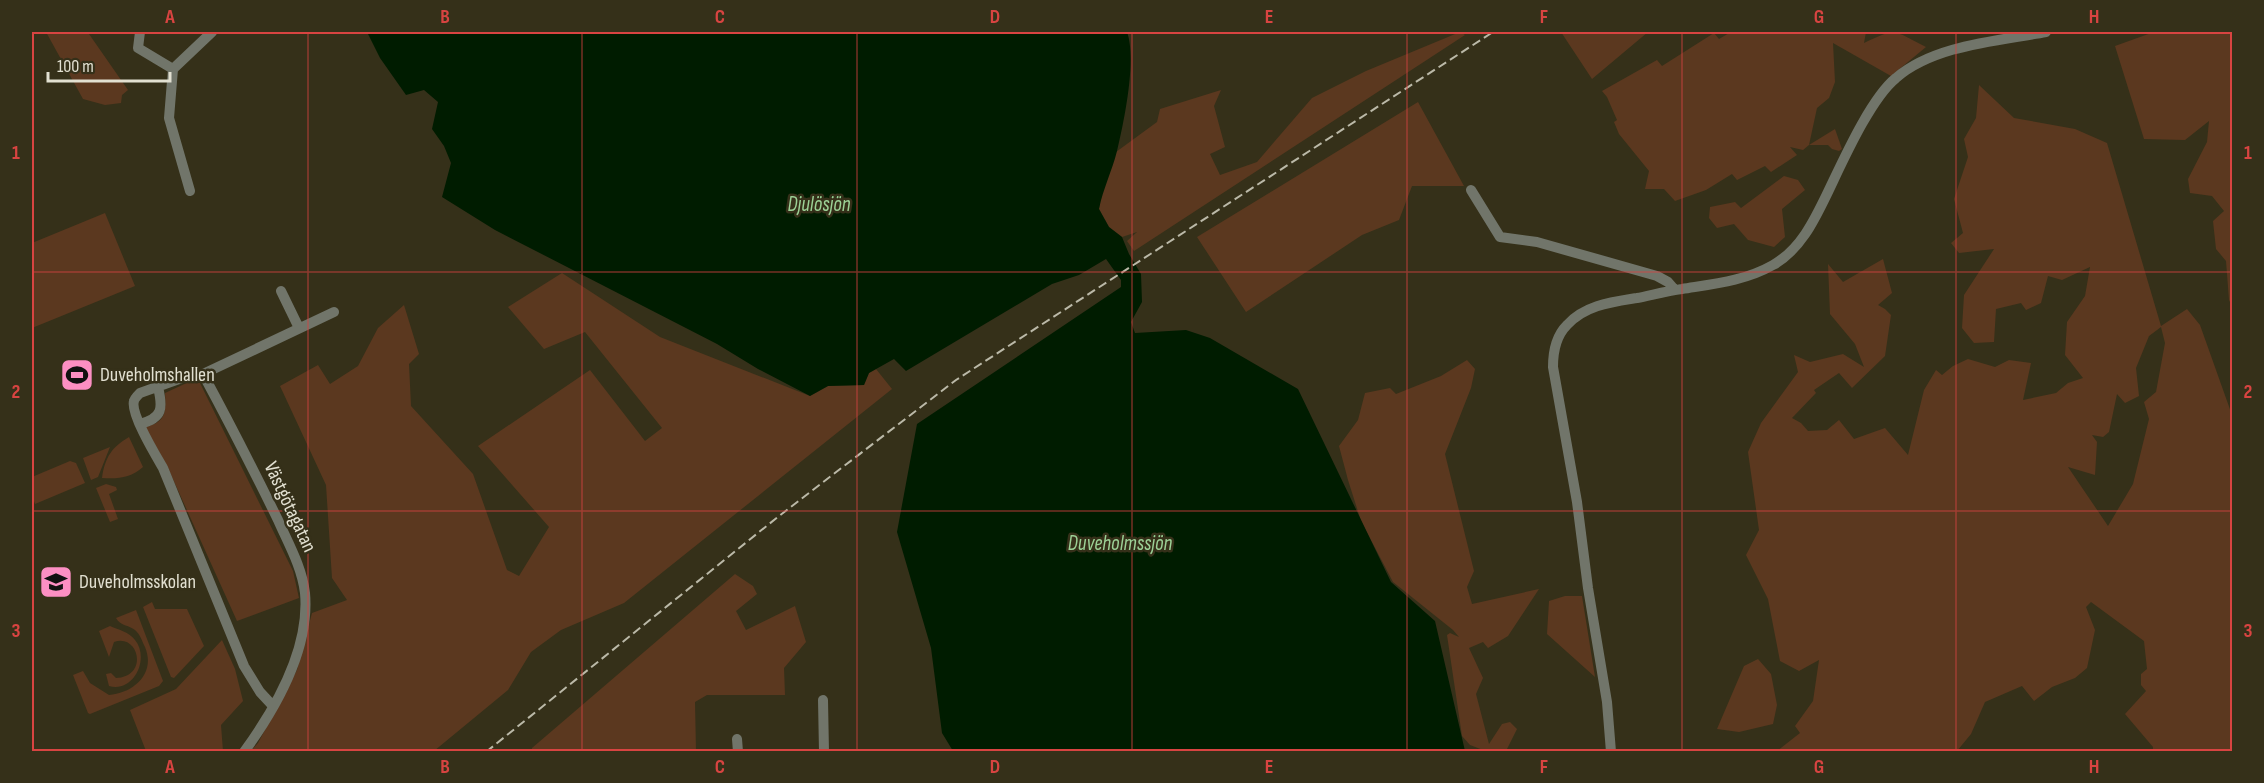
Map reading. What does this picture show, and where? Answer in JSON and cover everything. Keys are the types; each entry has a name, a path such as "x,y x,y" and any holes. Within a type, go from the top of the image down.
{"street":[{"path":"140,32 138,48 173,69"},
{"path":"190,191 169,118 173,69 212,32"},
{"path":"1611,752 1607,702 1588,588 1577,502 1556,386 1553,355 1560,334 1567,325 1593,308 1742,278 1775,264 1790,254 1799,244 1816,217 1874,104 1895,78 1928,59 1973,45 2046,32"},
{"path":"1471,190 1500,237 1537,242 1657,276 1668,282 1675,290"},
{"path":"281,291 299,328"},
{"path":"273,706 260,692 244,666 163,468 149,446 133,409 134,400 140,393 193,374 203,374 334,312"},
{"name":"Västgötagatan","path":"203,374 288,542 300,571 305,591 300,640 286,681 244,752"},
{"path":"140,424 155,419 159,414 161,406 158,387"},
{"path":"823,700 824,752"},
{"path":"737,739 738,752"}],"shaded area":[{"path":"46,32 89,32 128,90 122,95 121,103 105,105 83,99"},
{"path":"1460,32 1465,35 1134,251 1127,241 1137,232 1122,237 1109,227 1099,209 1116,152 1157,122 1160,109 1221,90 1214,106 1225,147 1210,154 1220,175 1257,162 1312,98 1366,71"},
{"path":"1561,32 1648,32 1592,79"},
{"path":"1731,32 1866,32 1864,43 1895,33 1926,47 1891,76 1833,43 1835,82 1829,98 1817,108 1809,145 1803,150 1790,147 1797,155 1771,172 1765,166 1737,180 1732,174 1706,190 1675,201 1664,189 1645,189 1649,171 1619,134 1614,122 1617,120 1602,91 1657,60 1662,66 1714,33 1719,39"},
{"path":"2154,32 2232,32 2232,306 2229,300 2226,261 2216,249 2213,221 2224,211 2212,196 2190,193 2188,179 2207,142 2209,121 2185,140 2144,139 2115,46"},
{"path":"1979,85 2014,118 2075,129 2107,143 2161,326 2187,309 2200,325 2232,415 2232,751 2153,751 2153,747 2125,714 2146,691 2141,685 2141,674 2147,669 2144,641 2091,602 2086,607 2095,630 2087,668 2075,678 2052,687 2034,701 2022,686 1985,702 1971,734 1957,751 1777,751 1800,733 1795,726 1813,701 1819,660 1799,671 1780,661 1768,599 1746,555 1759,530 1748,452 1761,423 1798,372 1794,355 1810,362 1843,354 1864,367 1855,344 1830,314 1828,264 1843,282 1883,259 1892,293 1878,305 1891,315 1885,356 1852,388 1839,373 1814,390 1816,393 1792,418 1808,431 1827,430 1839,420 1854,439 1885,428 1908,455 1924,390 1936,370 1942,375 1953,366 1968,359 1995,367 2009,360 2031,363 2023,400 2056,393 2068,383 2083,378 2065,355 2067,322 2085,296 2090,267 2062,280 2048,276 2041,303 2026,310 2021,303 1996,309 1994,342 1974,343 1962,328 1964,295 1994,249 1959,253 1951,243 1963,233 1954,199 1968,157 1964,139 1976,118","holes":["2161,327 2165,343 2156,392 2144,402 2149,419 2133,484 2108,526 2068,467 2095,475 2097,442 2092,435 2103,437 2109,432 2117,394 2125,403 2139,396 2136,368 2149,336"]},
{"path":"1418,102 1464,186 1412,186 1399,220 1362,235 1246,312 1197,237"},
{"path":"1835,129 1842,149 1839,151 1828,145 1809,145"},
{"path":"1784,176 1798,180 1805,190 1782,209 1785,237 1774,247 1748,240 1734,224 1717,228 1709,218 1710,207 1735,202 1741,208"},
{"path":"105,213 135,286 32,328 32,243"},
{"path":"562,273 660,337 810,396 828,386 864,385 869,373 876,369 892,389 624,603 561,630 531,652 508,690 434,751 250,752 258,743 297,670 312,613 347,600 332,578 326,485 280,386 318,365 330,384 358,366 378,328 404,305 419,354 409,364 411,406 473,474 507,570 519,576 549,527 478,446 590,370 645,441 662,428 585,332 544,349 508,307"},
{"path":"1467,360 1475,369 1471,388 1445,454 1474,571 1467,587 1472,604 1539,589 1508,636 1488,648 1483,642 1469,648 1483,678 1476,694 1489,744 1502,724 1510,722 1517,729 1506,751 1483,751 1470,745 1462,736 1447,635 1450,633 1459,637 1393,582 1361,521 1339,446 1358,420 1365,393 1390,388 1396,394 1441,376"},
{"path":"191,381 200,383 293,571 299,598 237,621 167,466 145,427 157,422 163,416 165,393"},
{"path":"129,437 143,467 134,474 124,477 102,478 110,453"},
{"path":"110,447 98,477 91,480 83,458"},
{"path":"70,461 76,463 85,483 35,504 32,496 32,477"},
{"path":"106,484 116,487 117,490 109,494 118,519 110,522 96,488"},
{"path":"735,574 753,586 757,594 736,611 746,630 795,606 806,642 784,668 785,695 707,695 695,702 696,751 532,751 532,748"},
{"path":"1565,596 1582,596 1595,677 1547,634 1549,601"},
{"path":"152,602 155,609 187,609 204,646 174,678 171,677 143,607"},
{"path":"136,610 163,681 159,686 90,714 73,675 83,671 90,683 109,695 134,686 145,673 148,656 141,638 135,630 120,623 116,618"},
{"path":"110,626 133,637 141,656 137,672 132,679 118,687 109,686 106,674 111,673 116,678 126,676 133,671 137,656 130,644 123,641 114,642 109,657 99,631"},
{"path":"222,640 235,669 243,701 221,725 223,751 146,751 130,710 176,689"},
{"path":"1758,659 1771,674 1777,705 1773,724 1739,732 1717,729 1744,666"}],"water":[{"path":"367,32 1127,32 1131,58 1126,108 1117,151 1099,209 1109,227 1122,237 1141,274 1142,302 1131,322 1135,333 1186,330 1210,338 1298,389 1391,582 1435,621 1465,751 953,751 942,733 931,648 897,532 917,424 1121,287 1121,280 1106,259 1079,275 1052,284 906,371 894,359 869,373 864,385 828,386 810,396 758,369 717,344 495,230 442,197 451,163 444,146 432,129 438,102 424,90 406,95 380,58"}],"railway":[{"path":"486,752 779,516 956,380 1493,32"}],"place":[{"name":"Duveholmshallen","path":"77,375"},
{"name":"Duveholmsskolan","path":"56,582"}],"water label":[{"name":"Djulösjön","path":"819,204"},
{"name":"Duveholmssjön","path":"1120,543"}]}
